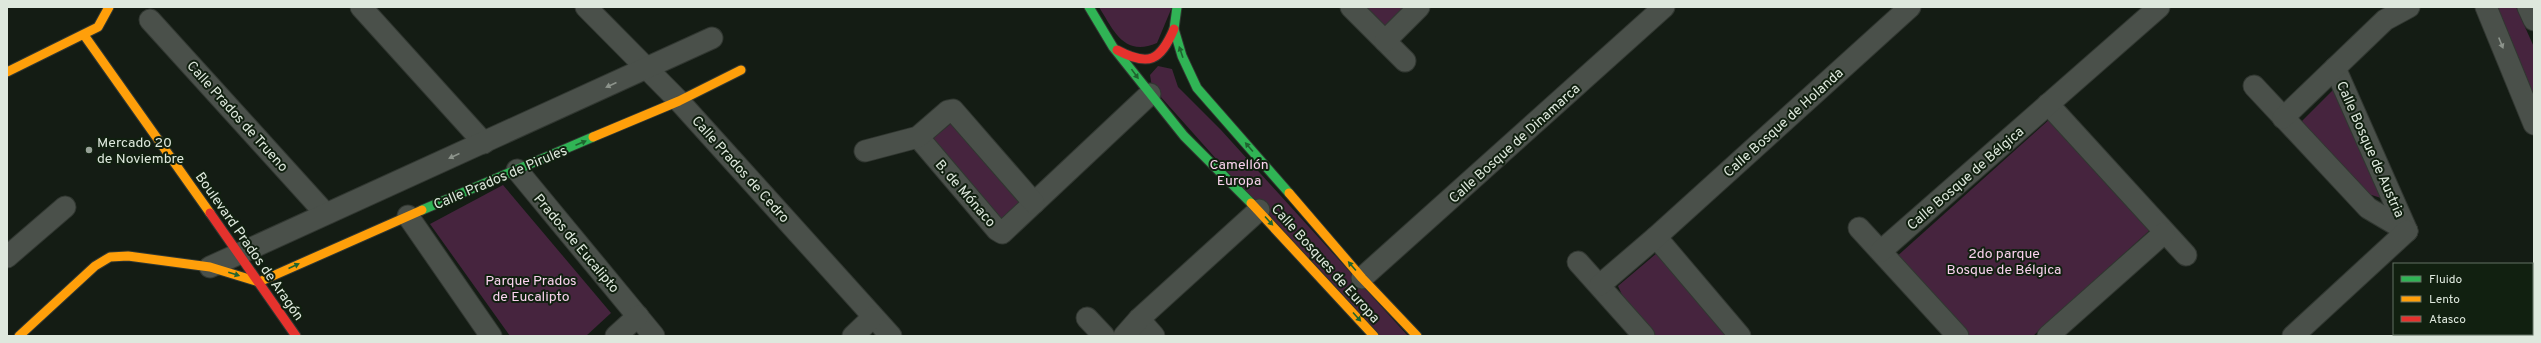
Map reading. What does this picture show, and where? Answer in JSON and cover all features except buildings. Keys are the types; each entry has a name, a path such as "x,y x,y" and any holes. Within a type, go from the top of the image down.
{"street":[{"path":"7,72 98,27 109,7"},
{"path":"361,7 484,142"},
{"name":"Calle Prados de Cedro","path":"586,7 646,70 679,101 891,336"},
{"name":"Calle Bosques de Europa","path":"1089,7 1112,47 1184,136 1259,210 1374,336"},
{"name":"Calle Bosques de Europa","path":"1178,7 1174,29 1182,56 1197,88 1362,278 1417,336"},
{"path":"1351,7 1405,61"},
{"path":"1385,41 1419,7"},
{"name":"Calle Bosque de Dinamarca","path":"1362,278 1664,7"},
{"name":"Calle Bosque de Holanda","path":"1600,285 1656,237 1910,7"},
{"name":"Calle Bosque de Bélgica","path":"1881,251 2159,7"},
{"name":"Calle Bosque de Austria","path":"2283,118 2386,20 2409,7"},
{"path":"2486,7 2534,124"},
{"path":"2528,7 2534,20"},
{"name":"Calle Prados de Trueno","path":"150,20 326,213"},
{"path":"1112,47 1133,59 1146,61 1157,57 1167,47 1174,29"},
{"name":"Boulevard Prados de Aragón","path":"84,35 296,336"},
{"path":"210,267 326,213 646,70 712,38"},
{"name":"Calle Bosque de Austria","path":"2335,68 2406,231"},
{"name":"Calle Prados de Pirules","path":"259,282 408,216 679,101 740,70"},
{"name":"Calle Bosque de Austria","path":"2254,86 2368,208 2406,231"},
{"name":"B. de Mónaco","path":"918,137 1000,232 1005,232 1150,94"},
{"path":"2048,104 2164,233 2186,255"},
{"path":"865,151 918,137 948,111 956,112 1034,203"},
{"name":"Prados de Eucalipto","path":"516,170 654,336"},
{"path":"7,257 65,207"},
{"path":"1124,336 1140,319 1259,210"},
{"path":"408,216 491,336"},
{"path":"1859,228 1958,336"},
{"name":"Calle Bosque de Austria","path":"2293,336 2406,231"},
{"path":"2048,336 2164,233"},
{"path":"1656,237 1740,336"},
{"path":"18,336 95,266 110,257 128,256 210,267 259,282"},
{"path":"1578,262 1644,336"},
{"path":"616,336 638,316"},
{"path":"852,336 873,317"},
{"path":"1087,318 1104,336"},
{"path":"1140,319 1154,336"}],"green space":[{"path":"1099,7 1172,7 1157,43 1136,47 1128,44 1115,33"},
{"path":"1362,7 1410,7 1386,31"},
{"path":"2494,7 2516,7 2534,47 2534,98"},
{"name":"Camellón Europa","path":"1158,66 1172,69 1178,87 1221,130 1408,336 1374,336 1152,87 1150,75"},
{"path":"2334,89 2381,198 2359,191 2298,125"},
{"name":"2do parque Bosque de Bélgica","path":"2051,118 2150,230 2033,336 1966,336 1894,259"},
{"path":"954,121 1025,202 1002,225 930,141"},
{"name":"Parque Prados de Eucalipto","path":"503,185 611,313 586,336 510,336 430,224"},
{"path":"1657,253 1732,336 1648,336 1634,321 1618,286"}],"traffic: fast":[{"path":"1089,7 1113,47 1184,136 1251,203"},
{"path":"1177,7 1174,29 1182,56 1197,88 1289,193"},
{"path":"422,210 593,137"}],"traffic: slow":[{"path":"7,72 98,27 109,7"},
{"path":"84,35 210,213"},
{"path":"593,137 679,101 741,70"},
{"path":"1289,193 1362,278 1417,336"},
{"path":"1251,203 1374,336"},
{"path":"259,282 422,210"},
{"path":"19,336 95,266 110,257 128,256 210,267 259,282"}],"traffic: jam":[{"path":"1117,50 1137,58 1152,58 1164,48 1174,29"},
{"path":"210,213 296,336"}],"place":[{"name":"Mercado 20 de Noviembre","path":"89,150"}]}
